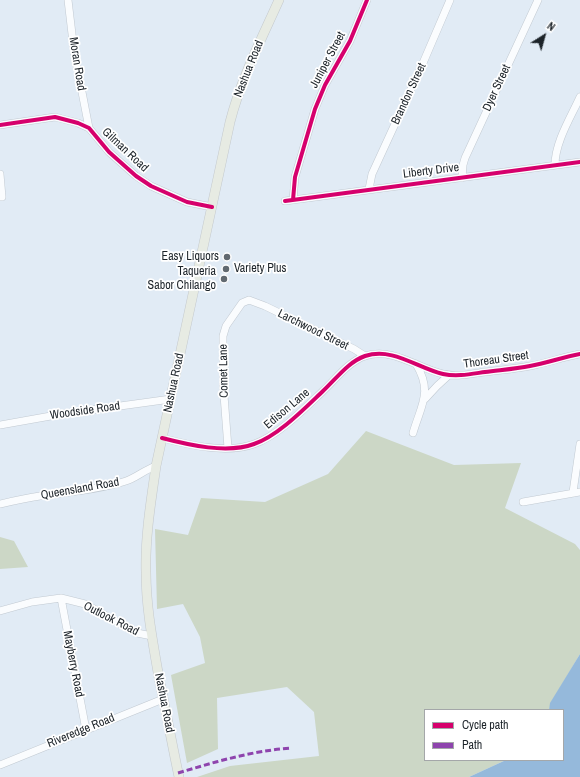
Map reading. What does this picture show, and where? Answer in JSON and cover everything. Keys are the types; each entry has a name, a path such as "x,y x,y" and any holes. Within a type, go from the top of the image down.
{"main road":[{"name":"Nashua Road","path":"179,777 152,636 147,589 146,558 148,526 156,466 234,106 246,74 279,0"}],"street":[{"name":"Moran Road","path":"68,0 74,51 89,128"},
{"name":"Juniper Street","path":"293,200 296,177 315,109 325,86 350,41 367,0"},
{"name":"Brandon Street","path":"369,189 372,174 424,63 450,0"},
{"name":"Dyer Street","path":"462,178 465,158 538,0"},
{"path":"555,165 558,145 580,97"},
{"name":"Gilman Road","path":"0,125 55,117 68,119 89,128 109,152 141,180 164,193 186,202 212,207"},
{"name":"Liberty Drive","path":"285,201 580,162"},
{"path":"0,174 2,197 0,197"},
{"name":"Larchwood Street","path":"244,301 249,300 265,306 354,349 365,356"},
{"name":"Comet Lane","path":"228,448 223,382 224,334 226,326 244,301"},
{"path":"365,356 373,354 389,354 398,356 416,364 423,378 425,399"},
{"name":"Thoreau Street","path":"416,364 450,375 466,375 530,366 580,354"},
{"name":"Edison Lane","path":"162,438 197,446 228,448 253,445 273,434 314,400 346,368 365,356"},
{"path":"413,433 425,399 450,375"},
{"name":"Woodside Road","path":"0,425 62,414 171,399"},
{"path":"523,502 576,492 580,444"},
{"name":"Queensland Road","path":"0,504 122,482 134,478 145,470 156,466"},
{"name":"Outlook Road","path":"0,611 32,602 61,598 85,604 137,633 152,636"},
{"name":"Mayberry Road","path":"61,598 86,730"},
{"name":"Riveredge Road","path":"0,764 163,699"}],"green space":[{"path":"366,431 454,465 521,463 505,508 575,544 580,550 580,654 551,703 549,709 424,709 424,761 504,761 469,777 197,777 230,766 319,756 314,712 287,687 217,698 218,749 187,763 171,675 205,663 200,637 183,604 157,609 155,529 188,535 201,498 265,502 328,474"},
{"path":"0,537 14,541 28,567 0,569"}],"water":[{"path":"580,654 580,777 469,777 504,761 564,761 564,709 549,709 550,703"}],"marked path":[{"path":"178,773 247,754 291,748"}],"cycle path":[{"path":"293,200 295,177 315,109 325,85 350,41 367,0"},
{"path":"0,125 55,117 78,123 89,128 109,152 136,176 151,186 187,202 212,207"},
{"path":"285,201 580,162"},
{"path":"162,438 196,446 220,448 243,447 254,444 272,435 291,421 353,362 365,356 375,354 395,356 443,374 459,375 524,367 580,354"}],"place":[{"name":"Easy Liquors","path":"227,257"},
{"name":"Variety Plus","path":"226,269"},
{"name":"Taqueria Sabor Chilango","path":"224,279"}]}
